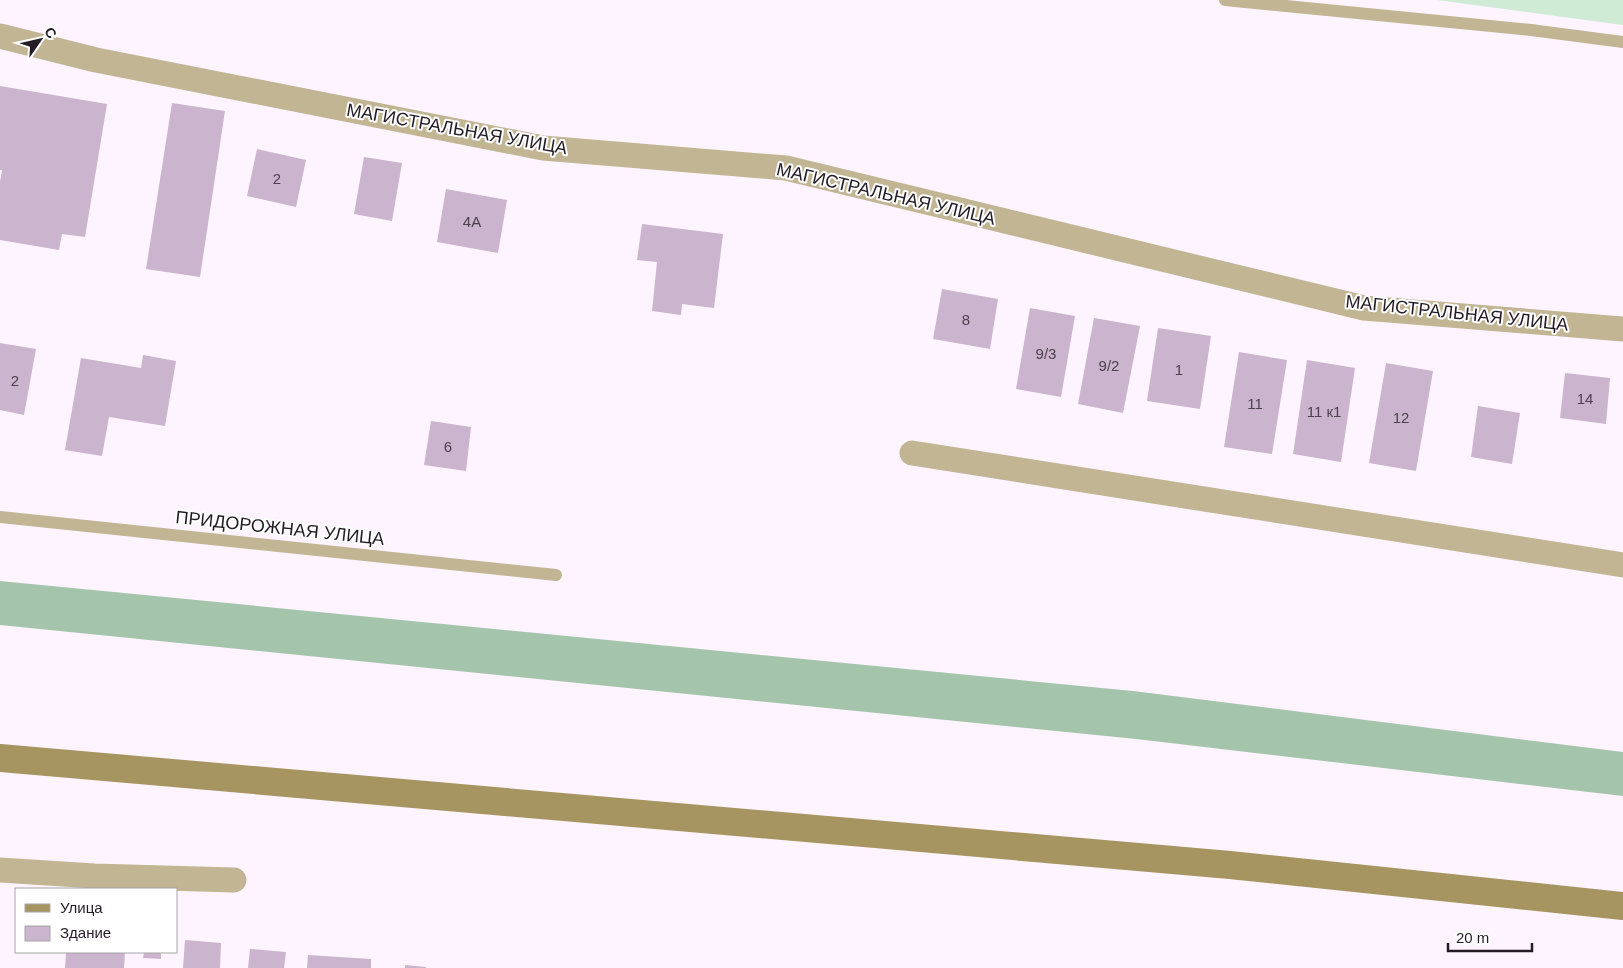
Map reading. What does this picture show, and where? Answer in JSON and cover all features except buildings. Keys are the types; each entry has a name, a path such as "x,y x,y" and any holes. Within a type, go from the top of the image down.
{"main road":[{"path":"0,758 1230,865 1623,906"}],"street":[{"name":"МАГИСТРАЛЬНАЯ УЛИЦА","path":"0,36 96,60 543,148 786,168 1364,308 1623,329"},
{"path":"912,453 1623,565"},
{"path":"0,870 94,876 234,880"}],"lane":[{"path":"1225,0 1531,30 1623,42"},
{"name":"ПРИДОРОЖНАЯ УЛИЦА","path":"0,516 556,575"}],"green space":[{"path":"1437,0 1623,0 1623,25"},
{"path":"0,581 1133,691 1623,752 1623,796 1136,739 0,625"}]}
